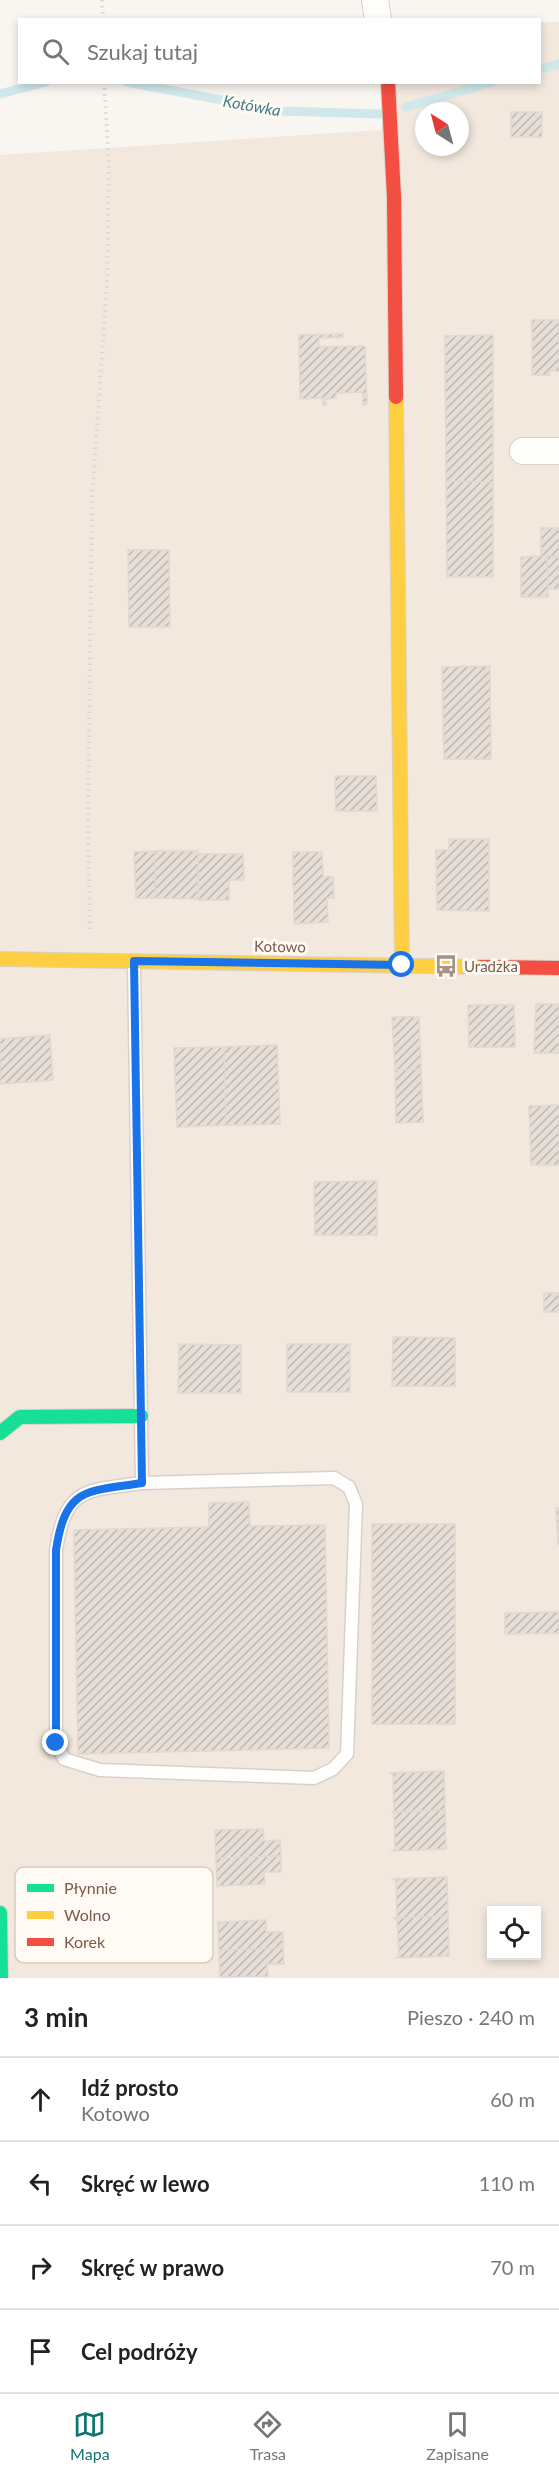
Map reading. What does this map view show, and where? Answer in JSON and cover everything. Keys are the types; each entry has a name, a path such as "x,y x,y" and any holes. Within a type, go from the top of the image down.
{"street":[{"path":"375,0 378,18"},
{"path":"388,84 394,197 402,965"},
{"path":"523,451 559,451"},
{"name":"Kotowo","path":"0,959 559,968"},
{"path":"0,1433 20,1417 141,1416"},
{"path":"0,1913 1,1978"}],"lane":[{"path":"134,961 142,1483"},
{"path":"334,1478 349,1487 356,1504 347,1754 333,1769 314,1778 100,1770 64,1759 56,1743 56,1550 60,1523 67,1508 86,1492 142,1483 334,1478"}],"path":[{"path":"102,0 103,18"},
{"path":"91,960 88,831 92,497 107,284 109,162 104,84"}],"shaded area":[{"path":"541,22 559,22 559,1978 0,1978 0,155 381,130 388,84 541,84"}],"building":[{"path":"511,112 542,112 542,137 511,137"},
{"path":"532,320 559,320 559,371 549,371 550,375 532,375"},
{"path":"343,334 343,337 319,338 319,347 365,346 367,404 363,405 363,392 336,393 336,398 325,399 326,405 323,405 322,398 300,399 299,335"},
{"path":"493,335 493,482 446,481 445,336"},
{"path":"446,481 493,482 493,577 447,577"},
{"path":"541,528 559,528 559,556 541,556"},
{"path":"128,550 169,550 170,627 129,627"},
{"path":"547,556 548,597 521,597 521,557"},
{"path":"547,556 559,556 559,589 548,589"},
{"path":"490,666 491,759 444,759 442,667"},
{"path":"335,776 376,776 377,811 336,811"},
{"path":"449,839 489,839 489,911 437,910 436,850 449,850"},
{"path":"155,851 198,851 198,899 155,898"},
{"path":"155,851 155,898 136,898 134,852"},
{"path":"293,852 322,852 323,876 333,877 334,898 327,898 328,922 294,924"},
{"path":"198,854 243,854 244,880 229,880 229,900 199,900"},
{"path":"536,1004 559,1004 559,1053 534,1053"},
{"path":"468,1005 514,1005 515,1047 469,1047"},
{"path":"392,1017 419,1017 421,1069 395,1070"},
{"path":"50,1035 53,1080 0,1084 0,1039"},
{"path":"277,1045 280,1124 226,1125 224,1047"},
{"path":"224,1047 226,1125 177,1127 174,1048"},
{"path":"421,1069 423,1122 396,1123 395,1070"},
{"path":"559,1105 559,1165 531,1165 529,1106"},
{"path":"377,1181 377,1235 315,1235 314,1182"},
{"path":"544,1293 559,1293 559,1312 544,1312"},
{"path":"393,1337 455,1338 455,1386 392,1386"},
{"path":"179,1344 241,1345 241,1393 178,1393"},
{"path":"287,1344 350,1344 350,1392 287,1392"},
{"path":"249,1502 250,1526 325,1525 329,1748 78,1754 74,1530 209,1527 209,1503"},
{"path":"556,1508 559,1508 559,1544 558,1544"},
{"path":"372,1524 455,1524 455,1724 372,1724"},
{"path":"559,1612 559,1633 505,1634 505,1613"},
{"path":"444,1771 445,1810 392,1812 394,1811 393,1775 390,1773"},
{"path":"445,1810 446,1849 392,1851 395,1849 394,1813 392,1812"},
{"path":"263,1829 264,1841 280,1840 281,1856 216,1858 215,1830"},
{"path":"281,1856 281,1872 264,1872 265,1884 217,1886 216,1858"},
{"path":"447,1877 448,1916 394,1918 397,1917 396,1881 393,1879"},
{"path":"448,1916 449,1956 396,1958 399,1955 397,1920 394,1918"},
{"path":"266,1920 266,1932 283,1932 283,1948 219,1950 218,1922"},
{"path":"283,1948 284,1964 267,1964 268,1976 220,1977 219,1950"}],"waterway":[{"name":"Kotówka","path":"541,69 559,64"},
{"name":"Kotówka","path":"0,94 38,84"},
{"name":"Kotówka","path":"137,84 281,111 380,114"},
{"name":"Kotówka","path":"406,107 486,84"}],"traffic: fast":[{"path":"0,1433 20,1417 141,1416"},
{"path":"0,1913 1,1978"}],"traffic: slow":[{"path":"396,397 402,965"},
{"path":"0,959 481,967"}],"traffic: jam":[{"path":"388,84 394,197 396,397"},
{"path":"481,967 559,968"}],"place":[{"name":"Uradzka","path":"446,966"}],"route":[{"path":"56,1743 56,1550 60,1523 67,1508 86,1492 142,1483 134,961 402,965"}]}
